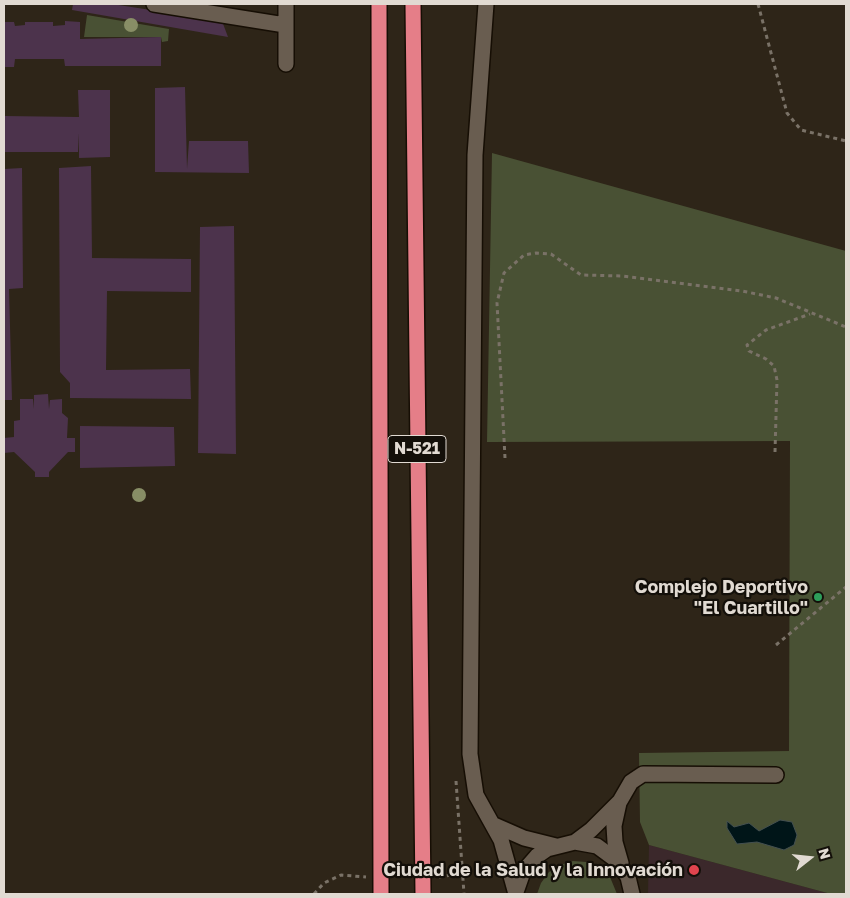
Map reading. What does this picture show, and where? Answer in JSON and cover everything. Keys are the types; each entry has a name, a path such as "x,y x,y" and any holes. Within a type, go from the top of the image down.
{"highway":[{"name":"N-521","path":"379,4 381,894"},
{"name":"N-521","path":"413,4 423,894"}],"street":[{"path":"154,4 171,5 285,25"},
{"path":"286,4 286,64"},
{"path":"486,4 475,155 470,754 476,795 505,849 516,894"},
{"path":"574,842 591,830 620,801 631,782 643,774 776,775"},
{"path":"620,801 614,826 614,842 622,867"},
{"path":"492,824 524,838 556,846"},
{"path":"516,894 523,872 530,863 546,849 574,842 597,846 609,853 622,867 628,877 632,894"}],"path":[{"path":"758,4 786,113 801,130 846,141"},
{"path":"505,458 497,303 504,273 524,255 536,253 551,254 581,276 622,276 712,289 742,291 776,298 810,314 846,327"},
{"path":"775,452 777,380 774,366 766,359 749,351 747,344 766,330 810,314"},
{"path":"776,645 846,587"},
{"path":"439,876 463,873 464,894"},
{"path":"314,894 324,884 341,875 367,878"}],"shaded area":[{"path":"780,820 792,822 797,835 794,845 784,850 757,842 737,844 727,828 727,821 734,827 749,823 759,831"},
{"name":"Ciudad de la Salud y la Innovación","path":"649,845 831,894 648,894"}],"green space":[{"path":"87,15 169,29 168,41 162,42 161,37 84,37"},
{"name":"Complejo Deportivo \"El Cuartillo\"","path":"492,153 846,251 846,894 831,894 649,845 640,822 639,753 789,751 790,441 487,442"},
{"path":"573,861 586,862 599,868 610,877 617,894 537,894 541,883 549,872 560,865"}],"building":[{"path":"73,4 112,4 222,21 228,37 72,10"},
{"path":"65,21 80,22 80,39 161,37 161,66 65,66 64,59 15,59 14,67 4,67 4,22 14,22 15,26 25,25 25,22 53,22 53,26 65,25"},
{"path":"185,87 187,169 189,141 248,141 249,173 155,172 155,88"},
{"path":"78,90 110,90 110,157 79,158 79,133 78,152 4,152 4,116 79,117"},
{"path":"91,166 92,258 191,259 191,292 107,291 106,370 190,369 191,399 70,398 70,383 60,372 59,168"},
{"path":"22,168 23,288 9,289 12,400 4,400 4,169"},
{"path":"234,226 236,454 198,453 200,227"},
{"path":"48,394 49,409 50,400 62,399 62,413 68,418 67,438 75,438 75,452 68,452 49,472 49,477 35,477 35,472 14,452 4,453 4,438 14,437 14,421 20,420 20,399 33,399 34,409 34,395"},
{"path":"80,426 174,427 175,466 80,468"}],"place":[{"name":"Complejo Deportivo \"El Cuartillo\"","path":"818,597"},
{"name":"Ciudad de la Salud y la Innovación","path":"694,870"}]}
